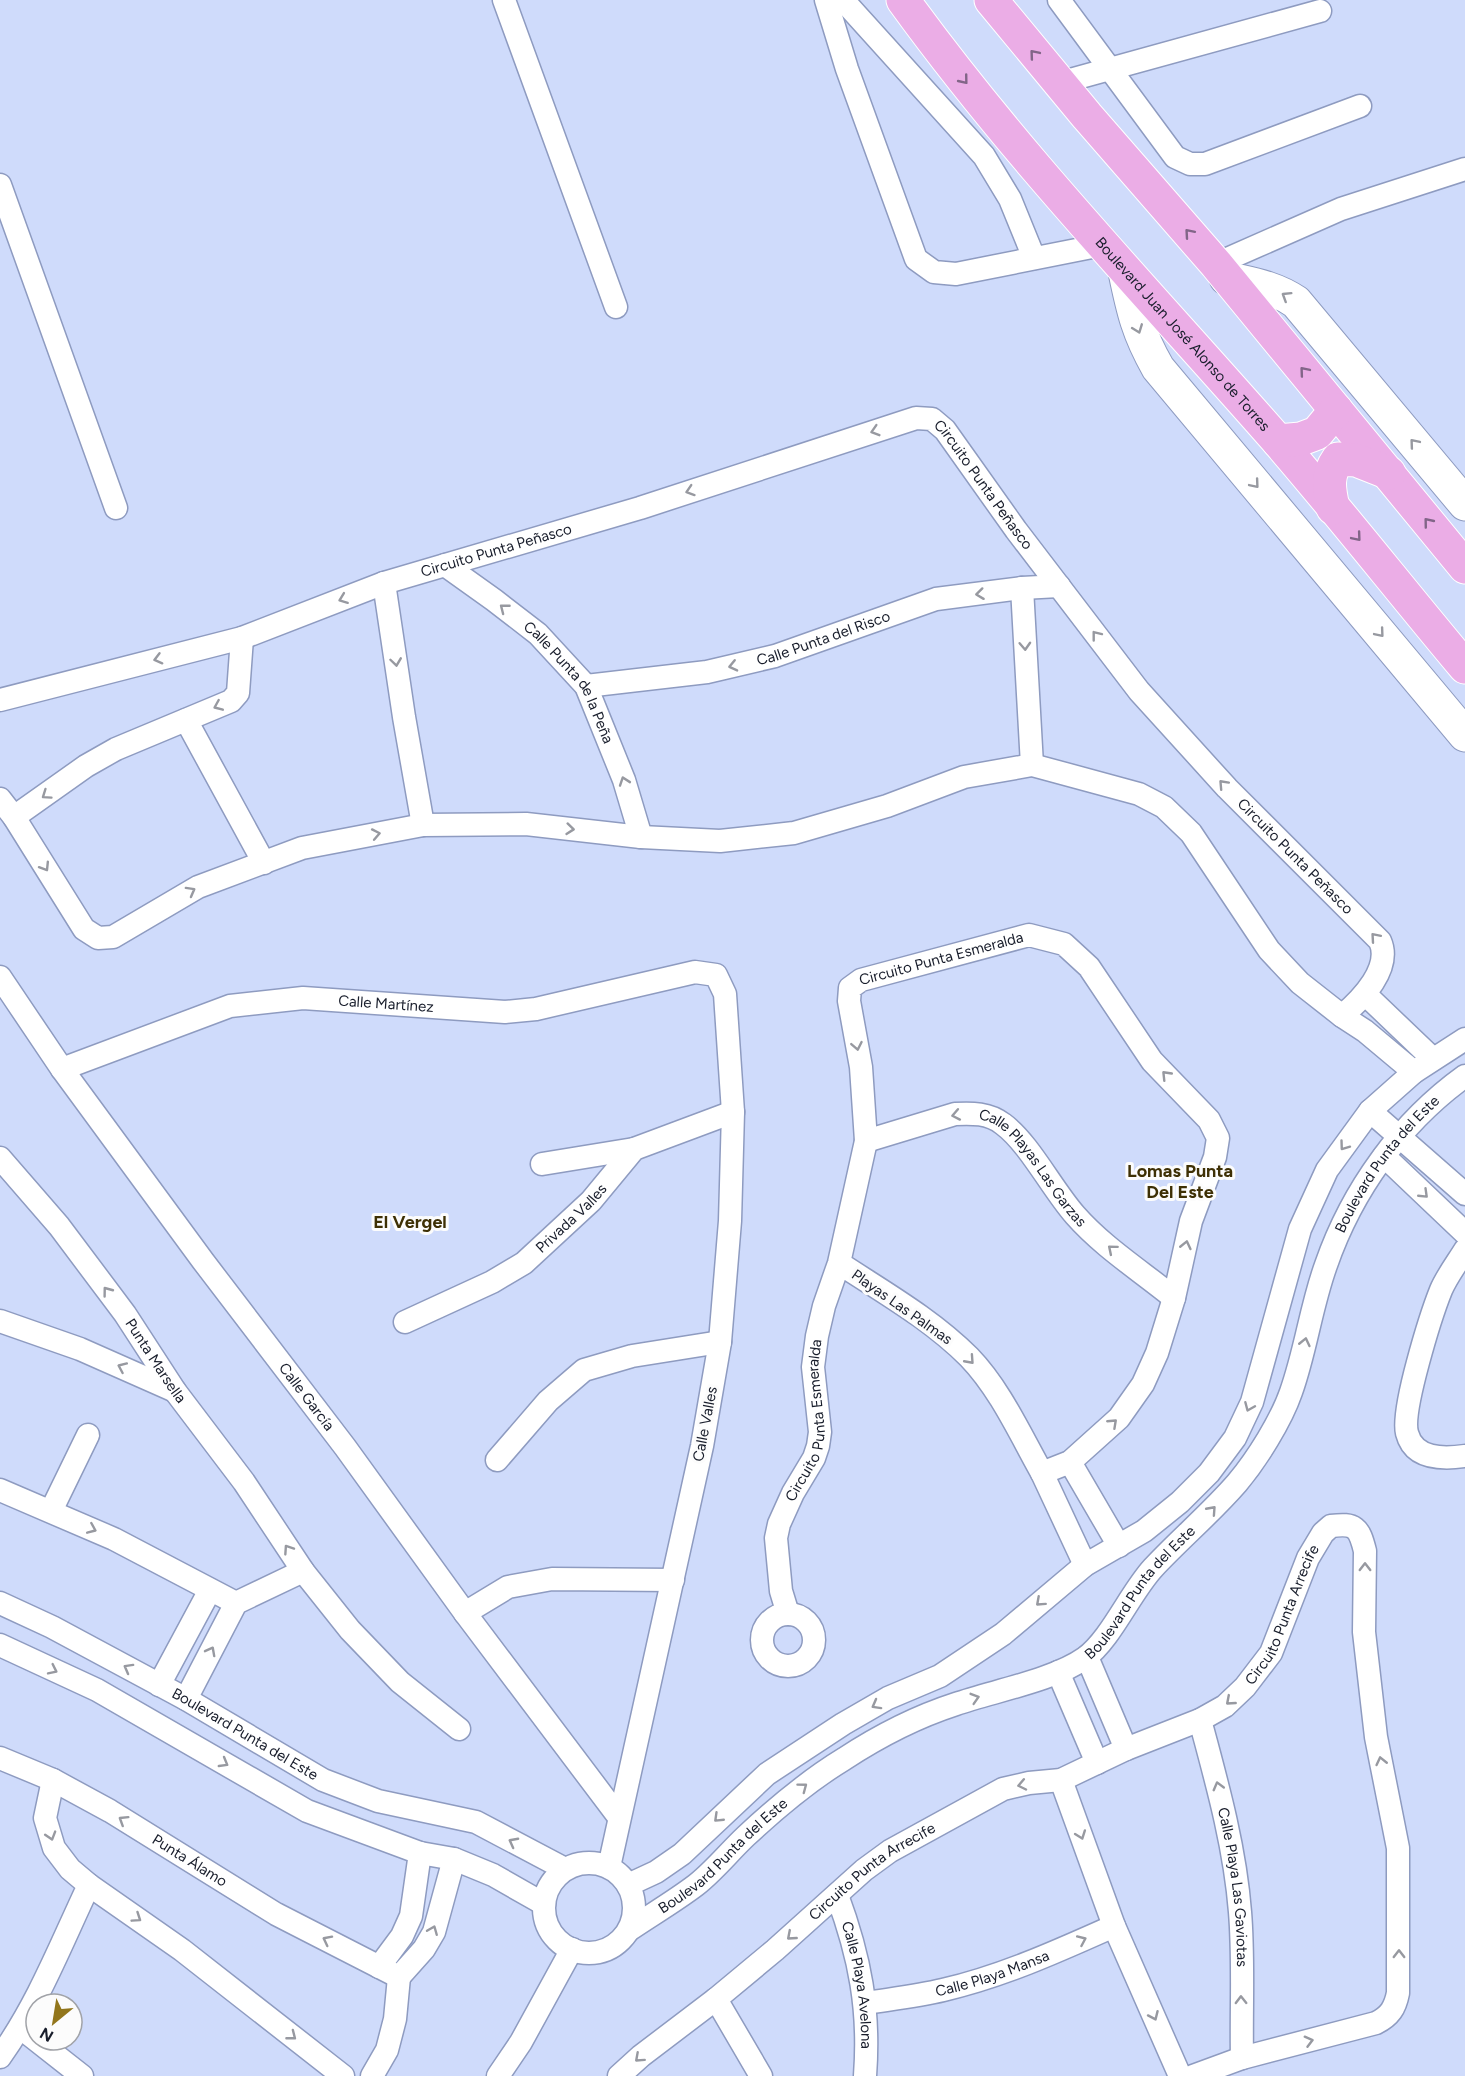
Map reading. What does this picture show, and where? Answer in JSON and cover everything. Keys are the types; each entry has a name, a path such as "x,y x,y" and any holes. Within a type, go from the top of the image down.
{"main road":[{"name":"Boulevard Juan José Alonso de Torres","path":"903,0 939,50 1102,245 1278,441 1465,667"},
{"path":"991,0 1059,83 1221,271 1465,567"},
{"path":"1278,441 1301,439 1317,433 1336,410"},
{"path":"1333,508 1328,479 1338,459 1356,460 1389,473"}],"street":[{"path":"504,0 616,307"},
{"path":"826,0 848,69 916,259 934,272 956,274 1102,245"},
{"path":"843,0 984,156 1010,199 1034,258"},
{"path":"1059,0 1175,157 1190,164 1205,164 1360,106"},
{"path":"1059,83 1320,11"},
{"path":"909,73 939,50"},
{"path":"1221,271 1341,209 1465,169"},
{"path":"0,185 116,508"},
{"path":"1221,271 1282,292 1296,302 1465,504"},
{"path":"1125,272 1134,318 1144,343 1158,368 1465,735"},
{"name":"Circuito Punta Peñasco","path":"0,700 242,638 384,583 640,508 916,418 932,419 945,430 1016,530 1139,691 1211,771 1380,940 1383,960 1365,994 1342,1016"},
{"name":"Calle Punta de la Peña","path":"445,565 538,634 586,686 624,780 641,837"},
{"path":"384,583 423,825"},
{"name":"Calle Punta del Risco","path":"586,686 718,669 775,656 936,599 1022,588 1059,586"},
{"path":"1022,588 1032,765"},
{"path":"14,817 86,766 116,749 231,701 238,693 242,638"},
{"path":"186,720 264,863"},
{"path":"0,799 14,817 84,929 98,938 113,937 198,887 303,848 423,825 526,824 641,837 720,841 794,833 887,806 964,777 1032,765 1139,794 1164,807 1191,832 1269,950 1300,983 1365,1031 1414,1072"},
{"name":"Circuito Punta Esmeralda","path":"788,1614 781,1591 776,1538 779,1524 793,1493 814,1458 818,1446 820,1432 813,1367 824,1306 839,1263 866,1141 861,1067 849,1001 850,988 861,980 1029,935 1064,944 1089,967 1152,1061 1209,1120 1218,1138 1215,1157 1191,1221 1174,1298 1157,1353 1143,1384 1119,1418 1070,1462"},
{"name":"Calle Martínez","path":"62,1069 230,1006 303,998 505,1012 536,1009 695,972 716,975"},
{"name":"Calle Valles","path":"609,1867 618,1816 702,1446 720,1342 730,1221 733,1112 726,993 716,975"},
{"name":"Calle García","path":"0,977 62,1069 203,1261 345,1447 618,1816"},
{"path":"1365,994 1433,1059"},
{"name":"Boulevard Punta del Este","path":"628,1885 656,1872 682,1854 767,1774 843,1724 888,1698 962,1664 1004,1634 1085,1565 1144,1531 1180,1502 1209,1473 1235,1438 1252,1402 1300,1229 1327,1170 1370,1111 1414,1072 1465,1039"},
{"name":"Boulevard Punta del Este","path":"629,1930 697,1884 785,1800 879,1736 953,1704 1058,1672 1087,1657 1116,1621 1153,1568 1209,1514 1239,1480 1261,1450 1290,1395 1301,1362 1326,1263 1346,1216 1399,1135 1443,1092 1465,1076"},
{"path":"1370,1111 1465,1194"},
{"name":"Privada Valles","path":"405,1322 492,1282 524,1263 591,1201 634,1149 733,1112"},
{"name":"Calle Playas Las Garzas","path":"866,1141 955,1114 987,1115 1003,1124 1024,1147 1083,1223 1174,1298"},
{"path":"542,1164 634,1149"},
{"path":"1384,1156 1465,1233"},
{"name":"Punta Marsella","path":"0,1158 59,1226 125,1314 175,1391 244,1482 303,1571 350,1629 400,1682 459,1729"},
{"path":"1465,1250 1442,1287 1431,1316 1409,1401 1406,1422 1407,1434 1414,1447 1423,1453 1446,1459 1465,1456"},
{"name":"Playas Las Palmas","path":"839,1263 938,1329 970,1358 996,1392 1042,1473 1085,1565"},
{"path":"1283,1291 1316,1298"},
{"path":"0,1321 80,1349 175,1391"},
{"path":"497,1460 549,1401 584,1370 632,1356 720,1342"},
{"path":"51,1511 88,1435"},
{"path":"1042,1473 1070,1462 1119,1546"},
{"path":"0,1490 114,1539 237,1602"},
{"name":"Circuito Punta Arrecife","path":"620,2076 662,2039 716,1999 864,1870 890,1851 1004,1789 1029,1783 1061,1780 1126,1749 1200,1720 1225,1706 1245,1687 1271,1653 1308,1558 1323,1533 1331,1526 1349,1524 1357,1529 1365,1551 1364,1632 1376,1737 1398,1848 1399,1951 1396,2005 1385,2019 1376,2023 1242,2058 1193,2076"},
{"path":"186,1699 237,1602 303,1571"},
{"path":"465,1612 508,1587 552,1579 673,1580"},
{"path":"159,1685 210,1590"},
{"name":"Boulevard Punta del Este","path":"0,1603 52,1627 186,1699 323,1780 378,1801 476,1822 565,1869"},
{"path":"0,1645 97,1690 307,1811 420,1853 454,1859 493,1875 544,1904"},
{"path":"1087,1657 1126,1749"},
{"path":"1058,1672 1097,1763"},
{"name":"Calle Playa Las Gaviotas","path":"1200,1720 1220,1794 1234,1864 1240,1914 1242,2058"},
{"name":"Punta Álamo","path":"0,1758 53,1780 110,1811 276,1914 399,1977"},
{"path":"53,1780 45,1818 54,1848 70,1869 88,1885 182,1950 343,2076"},
{"path":"1061,1780 1114,1926 1180,2076"},
{"path":"379,1967 402,1936 411,1916 420,1853"},
{"path":"372,2076 387,2050 395,2019 399,1977 424,1949 434,1932 454,1859"},
{"path":"594,1863 609,1867 620,1874 628,1885 634,1900 634,1915 629,1930 618,1942 604,1950 588,1953 572,1949 556,1938 547,1923 544,1904 550,1884 565,1869 579,1864 594,1863"},
{"path":"0,2057 21,2028 42,1987 88,1885"},
{"name":"Calle Playa Avelona","path":"837,1895 850,1930 866,2002 866,2076"},
{"name":"Calle Playa Mansa","path":"866,2002 940,1991 982,1979 1020,1967 1114,1926"},
{"path":"498,2076 521,2042 572,1949"},
{"path":"716,1999 761,2076"},
{"path":"21,2028 82,2076"}],"district":[{"name":"Lomas Punta Del Este","path":"1180,1181"},
{"name":"El Vergel","path":"410,1222"}]}
